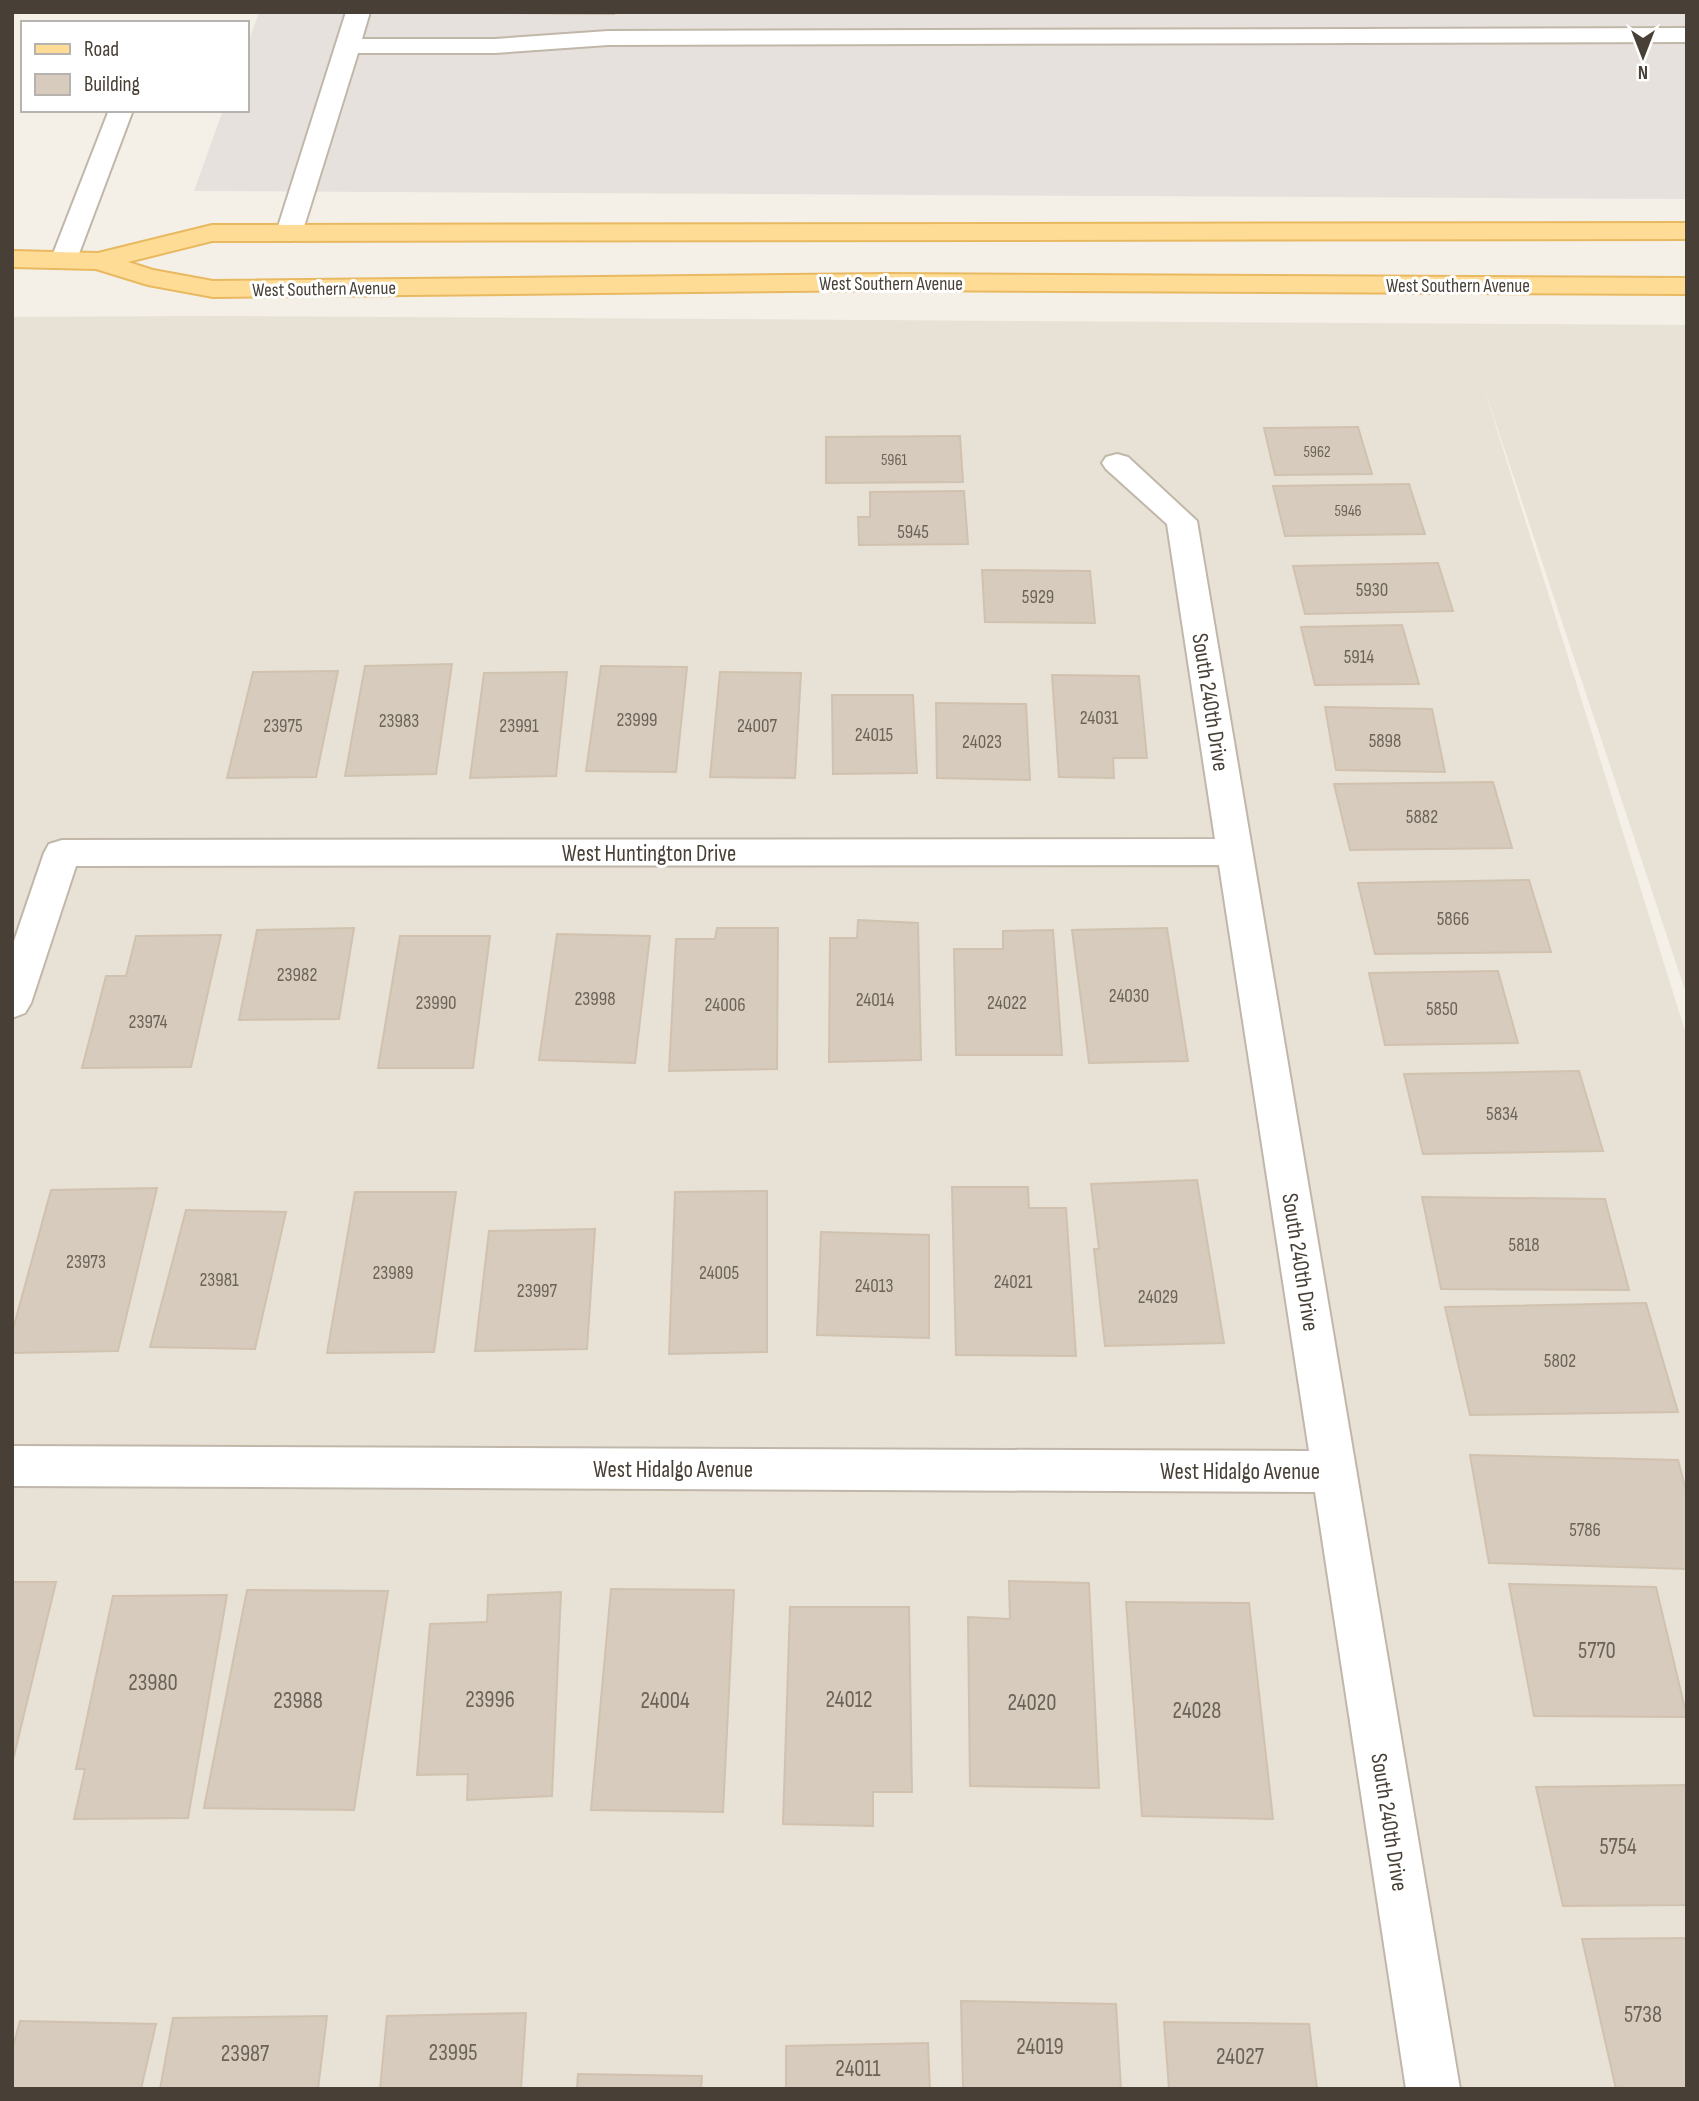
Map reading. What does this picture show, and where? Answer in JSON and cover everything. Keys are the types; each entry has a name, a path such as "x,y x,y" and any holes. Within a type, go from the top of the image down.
{"main road":[{"name":"West Southern Avenue","path":"98,261 212,233 1687,231"},
{"name":"West Southern Avenue","path":"12,259 98,261 148,277 213,289 889,282 1687,286"}],"street":[{"path":"289,233 358,12"},
{"path":"348,46 495,46 608,38 1687,35"},
{"path":"64,259 120,112"},
{"name":"South 240th Drive","path":"1117,463 1182,522 1433,2089"},
{"name":"West Huntington Drive","path":"12,1003 62,853 1235,852"},
{"name":"West Hidalgo Avenue","path":"12,1466 1334,1472"}],"shaded area":[{"path":"259,12 1687,12 1687,199 194,191 222,112 248,112 248,43"},
{"path":"12,317 1687,325 1687,996 1482,382 1687,1037 1687,2089 12,2089"}],"building":[{"path":"400,12 614,12 614,14"},
{"path":"1358,427 1372,474 1275,475 1264,428"},
{"path":"960,436 963,482 826,483 826,437"},
{"path":"1409,484 1425,534 1285,536 1273,486"},
{"path":"964,491 968,544 859,545 858,517 870,517 870,492"},
{"path":"1438,563 1453,611 1305,614 1293,566"},
{"path":"982,570 1090,571 1095,623 985,622"},
{"path":"1402,625 1419,684 1315,685 1301,627"},
{"path":"452,664 436,774 345,776 365,666"},
{"path":"601,666 687,667 676,772 586,771"},
{"path":"338,671 316,777 227,778 253,672"},
{"path":"567,672 556,776 470,778 484,673"},
{"path":"720,672 801,673 795,778 710,777"},
{"path":"1052,675 1139,676 1147,758 1113,758 1114,778 1059,777"},
{"path":"832,695 913,695 917,773 833,774"},
{"path":"936,703 1026,704 1030,780 937,778"},
{"path":"1325,707 1432,709 1445,772 1336,770"},
{"path":"1493,782 1512,848 1350,850 1334,784"},
{"path":"1529,880 1551,952 1375,954 1358,883"},
{"path":"858,920 918,923 921,1060 829,1062 830,938 857,938"},
{"path":"354,928 339,1019 239,1020 257,930"},
{"path":"717,928 778,928 777,1069 669,1071 676,939 715,939"},
{"path":"1167,928 1188,1061 1089,1063 1072,930"},
{"path":"1053,930 1062,1055 956,1055 954,949 1003,949 1003,931"},
{"path":"557,934 650,936 635,1063 539,1060"},
{"path":"221,935 191,1067 82,1068 106,976 126,976 136,936"},
{"path":"400,936 490,936 473,1068 378,1068"},
{"path":"1498,971 1518,1043 1385,1045 1369,973"},
{"path":"1579,1071 1603,1151 1423,1154 1404,1074"},
{"path":"1197,1180 1224,1343 1105,1346 1094,1249 1099,1249 1091,1184"},
{"path":"952,1187 1028,1187 1029,1208 1066,1208 1076,1356 956,1355"},
{"path":"157,1188 118,1351 12,1353 12,1333 51,1190"},
{"path":"767,1191 767,1352 669,1354 675,1192"},
{"path":"355,1192 456,1192 434,1352 327,1353"},
{"path":"1422,1197 1605,1199 1629,1290 1441,1289"},
{"path":"186,1210 286,1212 255,1349 150,1347"},
{"path":"595,1229 587,1349 475,1351 489,1231"},
{"path":"821,1232 929,1235 929,1338 817,1335"},
{"path":"1646,1303 1678,1412 1470,1415 1445,1307"},
{"path":"1470,1455 1678,1460 1687,1494 1687,1569 1489,1563"},
{"path":"1009,1581 1089,1583 1099,1788 970,1786 968,1617 1010,1619"},
{"path":"12,1582 56,1582 12,1764"},
{"path":"1509,1584 1656,1587 1687,1717 1534,1716"},
{"path":"611,1589 734,1590 723,1812 591,1810"},
{"path":"247,1590 388,1591 354,1810 204,1808"},
{"path":"561,1592 552,1796 467,1800 468,1774 417,1775 430,1624 487,1622 488,1595"},
{"path":"227,1595 188,1818 74,1819 85,1769 76,1769 113,1596"},
{"path":"1126,1602 1249,1603 1273,1819 1142,1816"},
{"path":"790,1607 909,1607 912,1792 873,1792 873,1826 783,1824"},
{"path":"1687,1785 1687,1905 1563,1906 1536,1787"},
{"path":"1687,1938 1687,2089 1616,2089 1582,1939"},
{"path":"961,2001 1116,2004 1121,2089 963,2089"},
{"path":"526,2013 521,2089 380,2089 387,2016"},
{"path":"327,2016 318,2089 160,2089 173,2018"},
{"path":"20,2021 156,2024 141,2089 12,2089 12,2050"},
{"path":"1164,2022 1309,2024 1317,2089 1169,2089"},
{"path":"928,2043 930,2089 786,2089 786,2046"},
{"path":"578,2074 702,2076 701,2089 577,2089"}]}
